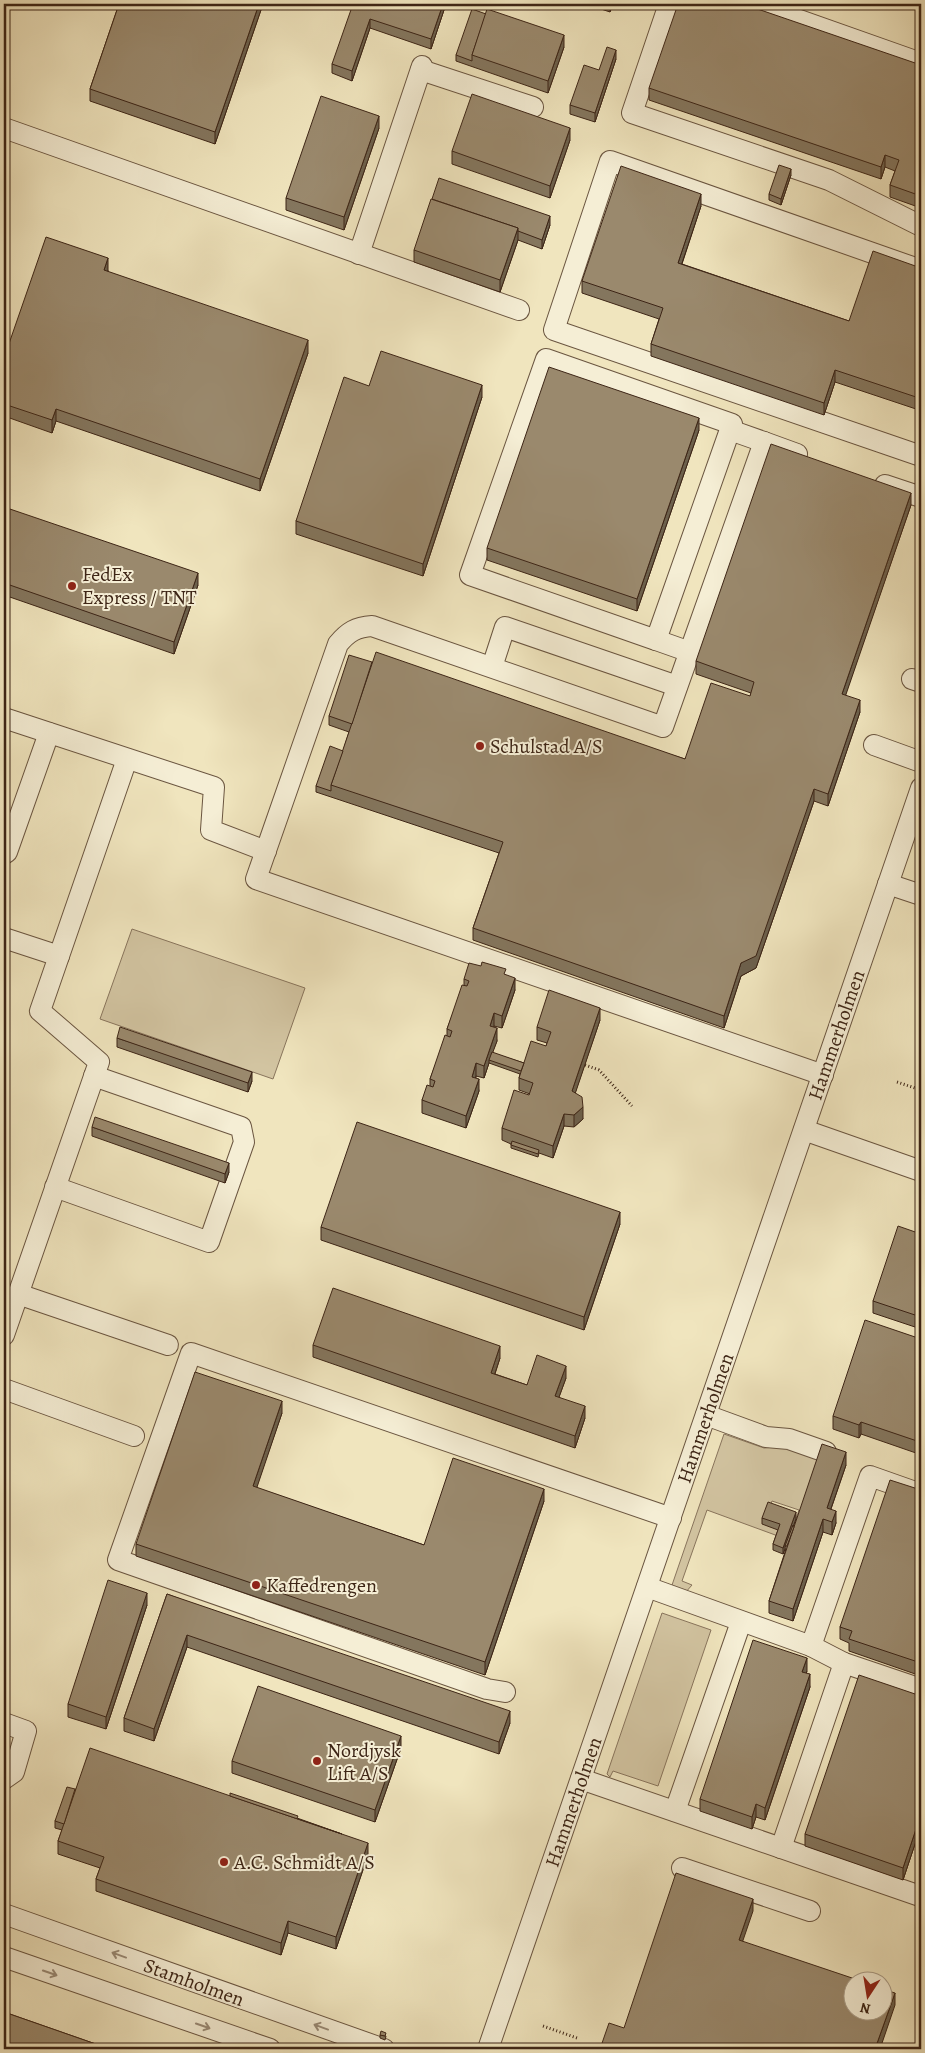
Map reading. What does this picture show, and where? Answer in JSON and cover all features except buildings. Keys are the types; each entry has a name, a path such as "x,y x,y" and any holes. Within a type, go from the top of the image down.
{"street":[{"path":"669,4 632,113 829,180 921,226"},
{"path":"754,4 921,63"},
{"path":"359,254 422,68 533,107"},
{"path":"4,128 519,310"},
{"path":"921,270 610,162 554,330 921,456"},
{"path":"656,640 732,424 546,359 470,575 690,652"},
{"path":"730,430 819,462"},
{"path":"764,442 663,727 372,626 360,626 346,634 338,644 256,879 822,1075"},
{"path":"866,478 921,497"},
{"path":"492,667 505,627 678,686"},
{"path":"4,718 214,787 211,830 266,851"},
{"path":"4,854 7,852 49,733"},
{"path":"874,745 921,762"},
{"path":"4,1335 99,1062 40,1011 128,759"},
{"name":"Hammerholmen","path":"488,2049 921,788"},
{"path":"888,884 921,895"},
{"path":"4,938 58,956"},
{"path":"55,1187 209,1242 222,1206 244,1142 241,1127 94,1076"},
{"path":"804,1130 921,1171"},
{"path":"18,1294 168,1346"},
{"path":"505,1692 478,1686 118,1560 191,1353 671,1518"},
{"path":"4,1389 134,1436"},
{"path":"706,1415 766,1437 789,1439 826,1452"},
{"path":"811,1646 870,1476 921,1494"},
{"path":"647,1588 811,1646 844,1663 921,1690"},
{"path":"675,1811 741,1622"},
{"path":"781,1848 844,1663"},
{"path":"4,1723 26,1732 14,1772 4,1778"},
{"path":"581,1779 920,1896 921,1892"},
{"path":"682,1868 810,1911"},
{"name":"Stamholmen","path":"4,1914 384,2049"},
{"name":"Stamholmen","path":"4,1957 270,2049"}],"path":[{"path":"585,1065 600,1070 632,1106"},
{"path":"897,1082 921,1090"},
{"path":"543,2026 577,2038"}],"shaded area":[{"path":"132,929 305,988 273,1079 100,1019"},
{"path":"724,1434 764,1448 785,1446 822,1458 796,1534 793,1528 799,1510 772,1501 769,1509 780,1531 778,1536 707,1510 682,1581 692,1585 685,1593 671,1588"},
{"path":"662,1613 711,1630 658,1786 613,1771 610,1777 607,1774"}],"place":[{"name":"FedEx Express / TNT","path":"72,586"},
{"name":"Schulstad A/S","path":"480,746"},
{"name":"Kaffedrengen","path":"256,1585"},
{"name":"Nordjysk Lift A/S","path":"317,1761"},
{"name":"A.C. Schmidt A/S","path":"224,1862"}]}
